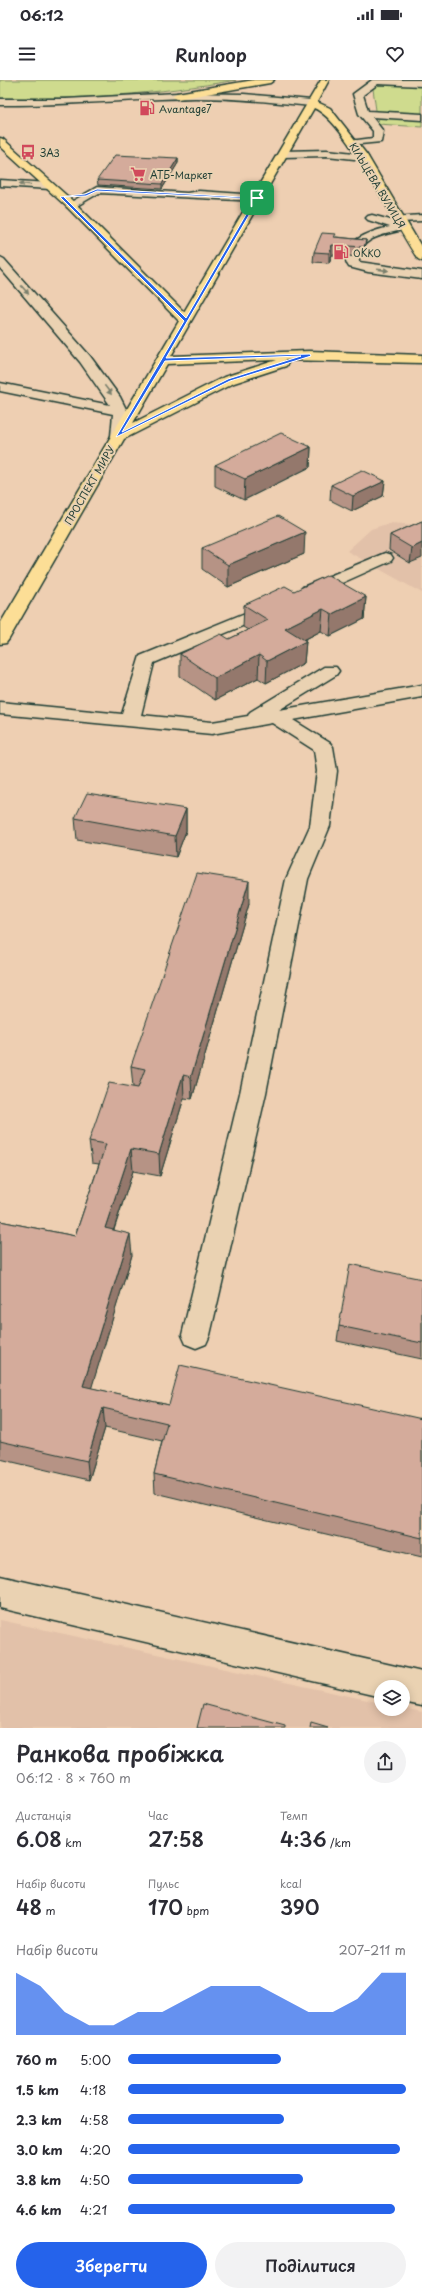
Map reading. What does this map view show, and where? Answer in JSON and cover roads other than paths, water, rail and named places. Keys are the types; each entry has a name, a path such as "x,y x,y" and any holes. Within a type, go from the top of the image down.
{"main road":[{"path":"177,96 270,80"},
{"name":"ПРОСПЕКТ МИРУ","path":"0,639 325,80"},
{"name":"КІЛЬЦЕВА ВУЛИЦЯ","path":"311,102 327,110 353,143 363,157 400,223 422,257"},
{"path":"0,141 71,205 186,321"},
{"path":"118,436 229,380 310,355"},
{"path":"163,360 310,355 421,358"}],"street":[{"path":"353,143 378,140 378,131 364,114 358,94 371,83 388,80 422,83"},
{"path":"0,102 65,103 177,96 234,96 311,102"},
{"path":"127,99 134,103 170,106 186,103 199,96"},
{"path":"364,114 422,117"},
{"path":"283,154 326,153 363,157"},
{"path":"0,180 12,176 22,169 23,162"},
{"path":"0,183 50,186"},
{"path":"71,205 85,190"},
{"path":"62,197 85,190 97,190 257,198"},
{"path":"372,218 400,223"},
{"path":"422,218 400,223 361,240 353,248 351,256 353,264 368,268 422,275"},
{"path":"0,261 85,359 113,397 120,411 118,436"},
{"path":"0,387 120,411"},
{"path":"130,720 146,660 385,558"},
{"path":"248,722 330,671"},
{"path":"0,708 212,728 422,691"},
{"path":"196,1335 255,1080 297,879 320,826 327,771 323,747 275,717"},
{"path":"0,1592 422,1689"}],"place":[{"name":"Avantage7","path":"147,108"},
{"name":"ЗАЗ","path":"28,152"},
{"name":"АТБ-Маркет","path":"138,174"},
{"name":"ОККО","path":"341,252"}]}
